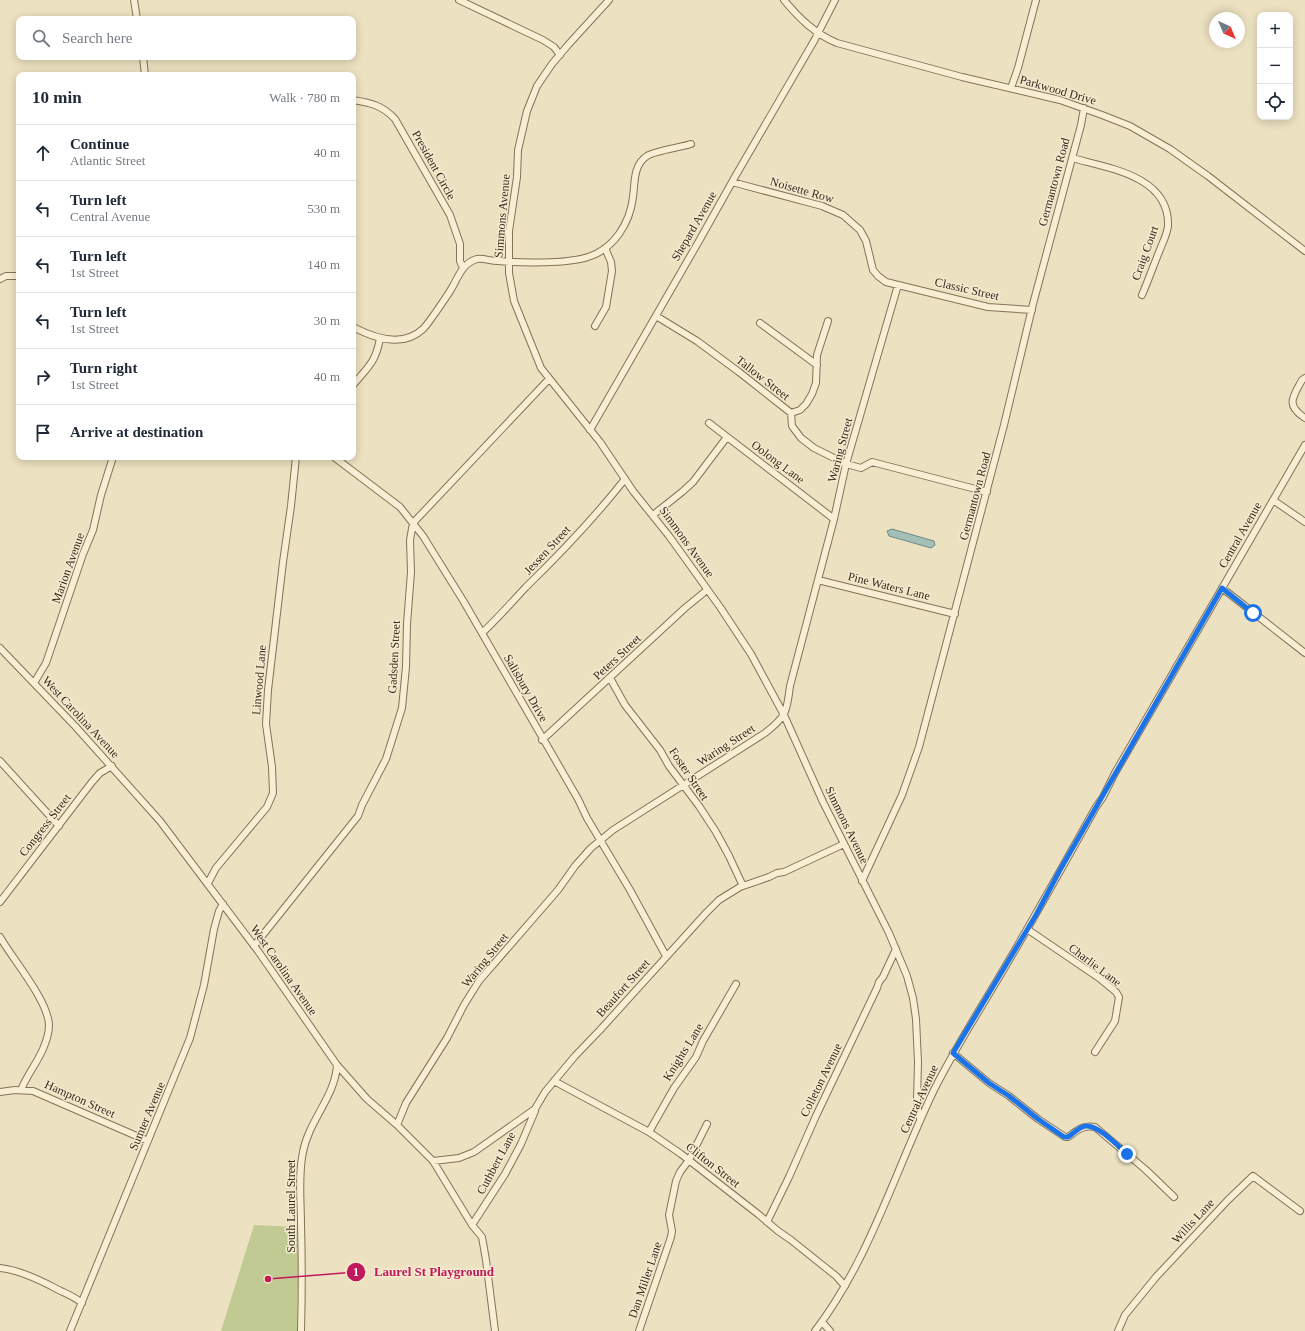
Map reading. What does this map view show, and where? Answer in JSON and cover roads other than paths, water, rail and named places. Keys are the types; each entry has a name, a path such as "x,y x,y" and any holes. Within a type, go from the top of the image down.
{"street":[{"path":"134,0 137,16"},
{"path":"459,0 542,40 554,47 560,54"},
{"name":"Simmons Avenue","path":"609,0 560,54 537,86 527,111 518,150 517,177 511,217 508,262 514,301 539,364 590,430 707,590 751,654 784,715 805,764 896,949 907,976 913,998 916,1019 918,1062 917,1101 920,1119"},
{"name":"Parkwood Drive","path":"784,0 801,20 818,34 838,43 1084,108 1130,126 1163,145 1208,176 1305,251"},
{"name":"Shepard Avenue","path":"590,430 818,34 835,0"},
{"path":"1011,88 1018,68 1036,0"},
{"path":"144,60 146,72"},
{"name":"President Circle","path":"356,101 378,106 384,109 395,119 450,215 460,244 460,261 463,268"},
{"name":"Germantown Road","path":"862,881 902,795 914,764 987,492 1084,108"},
{"path":"356,328 380,338 394,339 413,336 423,328 447,296 458,274 476,258 508,262 554,262 579,260 602,251 614,241 625,226 630,214 633,199 634,176 647,156 691,144"},
{"name":"Craig Court","path":"1072,158 1126,174 1144,182 1157,192 1163,202 1168,226 1142,295"},
{"name":"Noisette Row","path":"732,182 822,206 843,215 860,230 866,241 874,270 878,276 886,282 898,285"},
{"path":"595,326 606,307 612,271 611,262 605,248"},
{"path":"0,279 6,276 16,276"},
{"name":"Classic Street","path":"898,285 988,306 1032,310"},
{"name":"Waring Street","path":"397,1125 406,1103 447,1038 464,1005 479,981 558,890 575,866 600,839 765,733 779,722 784,715 788,705 790,686 834,519 846,464 898,285"},
{"name":"Tallow Street","path":"656,316 703,345 790,413 792,426 801,438 814,448 846,464"},
{"path":"790,413 800,410 812,394 816,383 816,366 818,355 828,321"},
{"path":"760,322 816,366"},
{"path":"356,381 377,354 380,338"},
{"path":"1305,378 1302,380 1292,398 1293,408 1305,418"},
{"path":"413,523 550,379"},
{"name":"Oolong Lane","path":"708,422 834,519"},
{"path":"653,515 693,482 727,437"},
{"name":"Central Avenue","path":"815,1331 859,1262 920,1119 953,1053 967,1032 1027,929 1305,445"},
{"name":"Marion Avenue","path":"34,683 46,663 83,554 93,530 101,495 112,460"},
{"name":"Linwood Lane","path":"208,884 216,868 267,807 273,794 272,767 266,724 268,690 296,460"},
{"name":"Salisbury Drive","path":"338,460 400,507 423,536 482,633 542,740 640,907 666,956"},
{"path":"846,464 861,468 872,462 987,492"},
{"name":"Jessen Street","path":"482,633 539,575 577,533 600,511 625,479"},
{"path":"1273,500 1305,522"},
{"name":"Gadsden Street","path":"254,946 358,816 390,749 402,708 406,674 407,624 411,566 410,540 413,523"},
{"name":"Pine Waters Lane","path":"818,580 955,614"},
{"path":"1222,588 1305,653"},
{"name":"Peters Street","path":"542,740 685,608 707,590"},
{"name":"West Carolina Avenue","path":"0,648 112,766 160,821 254,946 337,1065 367,1099 397,1125 433,1161 472,1225 482,1237 495,1331"},
{"name":"Foster Street","path":"610,678 626,705 699,806 722,843 739,875 743,886"},
{"path":"0,761 58,826"},
{"name":"Congress Street","path":"0,902 96,777 104,770 112,766"},
{"name":"Beaufort Street","path":"433,1161 459,1158 474,1152 536,1109 545,1092 575,1056 610,1020 712,906 726,895 743,886 769,878 776,873 784,872 844,844"},
{"name":"Sumter Avenue","path":"70,1331 190,1038 204,985 214,929 222,904"},
{"name":"Charlie Lane","path":"1027,929 1099,978 1119,996 1115,1022 1095,1052"},
{"path":"0,937 30,981 44,1006 49,1026 43,1049 21,1090"},
{"name":"Colleton Avenue","path":"767,1222 877,988 878,982 883,977 896,949"},
{"name":"Knights Lane","path":"649,1132 674,1088 696,1057 703,1041 736,984"},
{"path":"953,1053 989,1083 1064,1137 1068,1137 1083,1127 1095,1127 1146,1170 1174,1197"},
{"name":"South Laurel Street","path":"301,1331 302,1153 310,1128 334,1085 337,1065"},
{"name":"Clifton Street","path":"554,1081 649,1132 689,1160 836,1276 845,1286"},
{"name":"Hampton Street","path":"0,1092 33,1090 148,1141"},
{"name":"Cuthbert Lane","path":"472,1225 505,1174 536,1109"},
{"name":"Dan Miller Lane","path":"639,1331 671,1238 672,1231 669,1214 676,1181 680,1172 689,1160 707,1124"},
{"name":"Willis Lane","path":"1118,1331 1125,1315 1156,1277 1228,1200 1253,1176 1300,1211"},
{"path":"0,1268 13,1270 42,1281 82,1303"},
{"path":"822,1322 830,1331"}],"water":[{"path":"892,529 934,541 935,545 931,548 889,536 887,531"}],"place":[{"name":"Laurel St Playground","path":"268,1279"}]}
